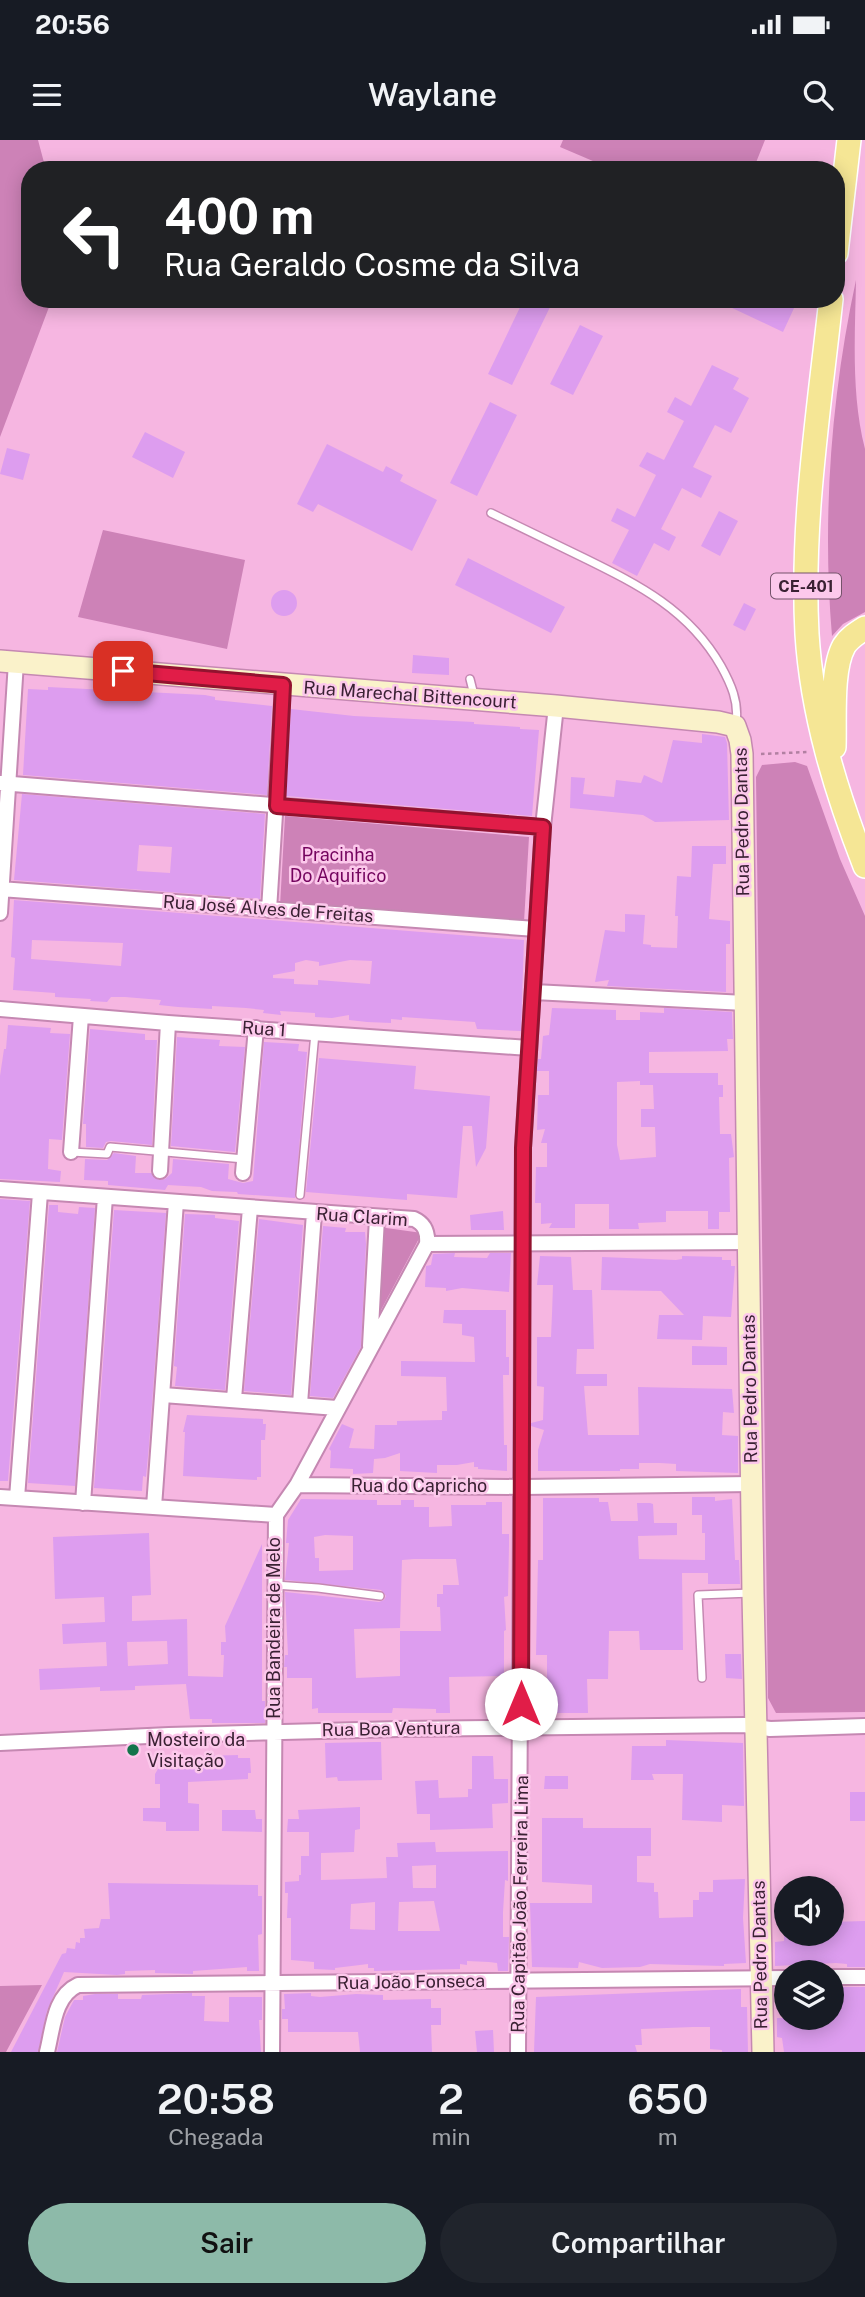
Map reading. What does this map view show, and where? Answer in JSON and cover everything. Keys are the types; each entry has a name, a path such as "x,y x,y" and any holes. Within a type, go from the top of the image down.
{"main road":[{"path":"845,175 849,140"},
{"name":"CE-401","path":"830,308 806,552 807,634 820,724 847,820 865,866"},
{"path":"834,772 837,669 843,648 853,635 865,628"},
{"name":"Rua Marechal Bittencourt","path":"8,662 556,706 735,726"},
{"name":"Rua Pedro Dantas","path":"735,726 742,754 755,1727 763,2052"}],"street":[{"path":"0,913 8,662"},
{"path":"269,910 283,685"},
{"name":"Rua Capitão João Ferreira Lima","path":"518,2052 522,1726 523,1148 543,827 556,706"},
{"path":"4,783 543,827"},
{"name":"Rua José Alves de Freitas","path":"1,889 536,929"},
{"path":"534,992 745,1003"},
{"name":"Rua 1","path":"0,1009 529,1048"},
{"path":"71,1152 82,1016"},
{"path":"160,1171 168,1023"},
{"path":"244,1166 256,1028"},
{"name":"Rua Clarim","path":"0,1189 414,1219 420,1222 428,1235 427,1244 748,1242"},
{"path":"16,1499 40,1193"},
{"path":"83,1503 105,1197"},
{"path":"154,1507 176,1202"},
{"path":"234,1399 250,1208"},
{"path":"300,1404 314,1213"},
{"path":"369,1349 377,1218"},
{"name":"Rua Bandeira de Melo","path":"272,2052 276,1515 297,1485 427,1244"},
{"path":"163,1395 337,1408"},
{"name":"Rua do Capricho","path":"297,1485 752,1485"},
{"path":"0,1497 276,1515"},
{"name":"Rua Boa Ventura","path":"0,1742 522,1726 744,1725 770,1729 865,1726"},
{"path":"844,1977 865,1977"},
{"name":"Rua João Fonseca","path":"47,2052 58,2005 63,1995 78,1985 774,1978"}],"lane":[{"path":"492,513 642,586 670,606 713,652 729,681 738,708 735,726"},
{"path":"470,679 475,700"},
{"path":"300,1195 316,1032"},
{"path":"71,1152 107,1153 110,1147 161,1152 244,1166"},
{"path":"275,1585 380,1596"},
{"path":"702,1678 698,1595 753,1594"}],"path":[{"path":"742,754 810,752"}],"green space":[{"path":"0,140 38,140 44,161 21,161 21,308 49,308 0,437"},
{"path":"563,140 765,140 757,161 593,161 560,147"},
{"path":"856,280 856,386 865,449 865,612 843,624 832,636 828,547 831,457 840,368"},
{"path":"103,530 245,560 227,649 78,617"},
{"path":"795,762 807,766 840,859 865,916 865,1712 776,1713 768,1698 756,777 762,765"},
{"name":"Pracinha Do Aquifico","path":"285,816 529,837 524,922 280,906"},
{"path":"379,1227 422,1233 381,1310"},
{"path":"42,1985 6,2052 0,2052 0,1986"}],"building":[{"path":"520,308 550,308 512,385 488,374"},
{"path":"732,308 794,308 783,332"},
{"path":"580,325 603,336 573,395 550,384"},
{"path":"712,365 739,378 733,389 749,398 731,433 715,425 693,467 712,476 701,498 682,488 661,529 676,537 669,551 654,543 637,576 612,563 629,530 611,521 617,508 635,517 656,475 639,466 647,452 664,460 684,421 667,412 675,397 691,406"},
{"path":"490,402 517,415 477,496 450,483"},
{"path":"145,432 185,452 173,478 132,457"},
{"path":"327,444 383,472 386,466 403,475 400,481 437,500 412,551 318,504 313,512 297,504"},
{"path":"7,448 30,454 23,480 0,474"},
{"path":"719,511 738,521 720,556 701,546"},
{"path":"468,558 565,607 551,633 455,585"},
{"path":"284,590 293,594 297,603 293,612 284,616 275,612 271,603 275,594"},
{"path":"744,603 756,609 745,631 733,625"},
{"path":"413,655 449,658 449,675 412,673"},
{"path":"48,687 205,695 215,697 215,700 272,706 267,795 23,775 28,689 48,690"},
{"path":"291,709 354,716 474,722 539,730 532,816 286,796"},
{"path":"702,734 725,737 727,743 729,820 655,822 643,815 570,808 571,777 585,778 583,794 614,797 616,780 641,783 644,775 662,783 673,740 702,743"},
{"path":"22,794 265,814 260,899 14,880","holes":["139,845 172,847 170,873 137,871"]},
{"path":"692,846 726,846 726,864 713,864 709,919 730,921 730,944 726,944 726,992 607,986 609,980 595,982 605,930 625,932 625,914 645,915 643,944 677,948 677,876 691,877"},
{"path":"14,900 524,940 521,1031 477,1029 475,1022 402,1017 402,1020 391,1019 391,1023 367,1022 349,1020 349,1015 332,1018 315,1017 315,1013 263,1013 264,1010 246,1008 178,1007 159,1005 161,1000 125,997 111,997 107,1002 55,997 55,993 13,990 15,958 11,957","holes":["32,940 123,943 121,966 31,959","306,960 319,962 319,966 350,960 372,961 370,984 318,980 318,985 294,984 294,979 273,978 273,975 295,971 295,963"]},
{"path":"552,1008 616,1010 616,1020 640,1020 640,1012 664,1013 664,1008 732,1012 733,1039 727,1039 728,1051 649,1052 649,1073 718,1073 718,1085 723,1085 723,1097 719,1097 720,1134 731,1134 734,1157 729,1158 730,1212 719,1212 719,1229 708,1229 708,1211 666,1211 666,1222 638,1223 639,1229 609,1229 609,1204 575,1204 575,1228 549,1228 552,1223 541,1224 541,1203 535,1203 536,1167 547,1167 547,1143 541,1143 545,1129 537,1130 538,1095 549,1095 549,1071 537,1071 543,1036 549,1035","holes":["640,1081 640,1085 653,1085 654,1109 641,1109 641,1127 655,1127 656,1157 620,1160 617,1145 617,1082"]},
{"path":"8,1025 51,1028 50,1033 70,1034 62,1140 49,1139 48,1169 61,1171 60,1182 0,1179 0,1076"},
{"path":"90,1029 145,1034 145,1040 157,1040 152,1145 111,1141 106,1142 103,1148 86,1147 86,1124 83,1124"},
{"path":"177,1037 220,1040 219,1046 245,1047 235,1152 171,1146"},
{"path":"264,1042 299,1044 298,1051 307,1052 295,1198 212,1191 201,1187 168,1185 165,1190 84,1180 85,1159 107,1160 114,1153 136,1156 135,1173 151,1173 159,1180 172,1173 173,1159 229,1164 228,1179 243,1183 253,1181"},
{"path":"319,1058 416,1066 414,1089 490,1096 486,1148 476,1167 472,1126 463,1126 457,1198 407,1194 407,1200 306,1192"},
{"path":"0,1199 30,1201 8,1481 0,1481"},
{"path":"49,1205 58,1205 58,1212 78,1214 79,1207 95,1208 75,1486 28,1483"},
{"path":"114,1210 166,1213 149,1445 142,1491 94,1488"},
{"path":"503,1211 504,1230 471,1230 470,1215"},
{"path":"185,1214 215,1215 215,1218 239,1221 225,1390 175,1386 177,1367 174,1366"},
{"path":"259,1219 303,1225 291,1395 244,1391"},
{"path":"323,1226 346,1228 345,1232 365,1232 366,1244 361,1347 333,1398 310,1396"},
{"path":"455,1253 454,1257 487,1258 490,1253 511,1253 509,1292 462,1288 446,1291 446,1288 425,1287 426,1266 431,1265 433,1254"},
{"path":"540,1256 571,1257 573,1290 592,1290 594,1349 577,1349 576,1374 607,1374 607,1386 584,1386 588,1435 639,1435 638,1387 732,1389 734,1413 723,1412 722,1435 738,1436 738,1473 676,1471 676,1464 660,1463 639,1463 639,1469 620,1471 538,1471 538,1450 544,1430 531,1426 531,1423 543,1420 544,1387 537,1386 537,1337 551,1337 553,1285 537,1285"},
{"path":"682,1256 722,1257 722,1260 731,1260 731,1266 735,1266 731,1317 703,1316 702,1340 657,1339 659,1315 684,1315 661,1291 601,1290 602,1257 676,1260 682,1259"},
{"path":"444,1310 506,1310 506,1357 509,1357 509,1375 503,1375 507,1471 478,1469 474,1467 474,1462 437,1465 437,1473 400,1471 400,1453 374,1459 373,1473 353,1474 353,1469 330,1468 329,1449 342,1424 354,1429 349,1448 374,1449 375,1425 397,1425 397,1421 442,1420 442,1411 447,1411 446,1377 401,1376 401,1361 475,1362 474,1337 462,1335 462,1324 443,1323"},
{"path":"692,1346 727,1347 727,1365 692,1365"},
{"path":"187,1415 263,1419 263,1424 266,1424 265,1440 261,1440 261,1477 257,1477 257,1480 183,1476 183,1432"},
{"path":"692,1497 715,1497 715,1501 732,1499 735,1560 739,1560 740,1584 708,1584 708,1573 682,1573 683,1650 640,1650 639,1631 609,1631 608,1679 587,1679 588,1713 536,1713 536,1679 547,1679 547,1655 536,1655 538,1560 543,1560 543,1498 599,1498 599,1502 608,1502 611,1521 638,1521 637,1503 653,1504 654,1523 677,1523 677,1535 638,1536 639,1559 705,1560 702,1515 692,1515"},
{"path":"301,1499 377,1500 377,1505 401,1505 401,1500 414,1500 414,1507 429,1507 429,1527 452,1526 451,1505 502,1502 502,1534 509,1534 508,1596 504,1597 504,1676 449,1677 450,1713 436,1713 436,1709 393,1708 392,1713 318,1713 318,1708 312,1709 312,1678 287,1678 287,1667 284,1667 285,1655 288,1655 285,1592 379,1602 386,1596 381,1590 285,1580 289,1543 286,1543 288,1520","holes":["353,1536 353,1570 319,1571 314,1537","456,1559 459,1585 443,1585 443,1594 437,1594 441,1631 400,1631 400,1676 356,1678 354,1629 400,1628 402,1560"]},
{"path":"149,1533 151,1595 132,1596 132,1621 187,1619 188,1676 223,1677 224,1655 221,1655 221,1642 226,1642 225,1626 262,1544 262,1701 265,1701 265,1723 212,1723 212,1719 190,1719 186,1684 135,1686 135,1690 100,1691 100,1687 40,1690 39,1669 107,1666 106,1642 63,1644 62,1624 105,1622 104,1597 55,1599 53,1537","holes":["167,1641 168,1664 128,1666 127,1642"]},
{"path":"725,1654 741,1654 742,1679 726,1678"},
{"path":"666,1740 743,1743 744,1806 722,1805 722,1822 682,1820 683,1774 652,1774 654,1780 631,1780 632,1746 666,1746"},
{"path":"381,1742 382,1780 338,1781 337,1777 326,1778 325,1743"},
{"path":"238,1755 238,1758 250,1758 251,1773 248,1773 248,1779 188,1782 188,1803 199,1804 199,1831 166,1831 166,1822 143,1821 143,1808 160,1808 160,1784 155,1784 155,1774 165,1757"},
{"path":"472,1756 493,1756 494,1779 508,1779 508,1803 492,1804 493,1828 430,1830 430,1814 417,1814 415,1781 438,1780 439,1798 468,1797 468,1789 472,1789"},
{"path":"545,1776 568,1776 568,1789 544,1789"},
{"path":"850,1792 865,1792 865,1821 850,1821"},
{"path":"360,1807 360,1829 355,1830 354,1852 321,1853 321,1880 387,1878 386,1857 398,1857 397,1843 435,1842 436,1852 508,1851 503,1937 509,1937 508,1971 498,1971 497,1963 489,1962 467,1961 467,1965 460,1964 460,1969 374,1971 374,1968 368,1968 368,1964 335,1970 314,1969 314,1962 291,1960 291,1918 287,1918 288,1893 285,1893 285,1882 299,1881 301,1856 309,1856 309,1832 287,1832 288,1819 299,1819 298,1810","holes":["436,1865 436,1888 413,1888 412,1866","434,1901 440,1931 398,1931 399,1902","375,1902 375,1930 350,1929 351,1904"]},
{"path":"222,1810 255,1810 256,1819 262,1819 262,1832 222,1831"},
{"path":"542,1818 583,1818 583,1828 651,1828 651,1856 637,1856 637,1882 654,1883 654,1892 658,1892 659,1918 693,1917 693,1900 699,1900 699,1892 713,1892 713,1880 745,1879 743,1918 746,1963 724,1966 650,1964 640,1967 602,1968 579,1962 578,1968 532,1967 530,1903 592,1903 592,1885 542,1882"},
{"path":"108,1883 258,1885 258,1896 262,1896 262,1934 258,1935 259,1971 247,1971 247,1967 193,1971 193,1974 155,1973 155,1970 125,1971 125,1974 117,1975 64,1972 47,2011 38,2052 11,2052 62,1954 66,1953 67,1948 75,1949 76,1942 80,1943 80,1938 85,1938 84,1929 99,1928 101,1919 110,1919"},
{"path":"865,1921 865,1967 847,1967 844,1960 775,1960 775,1946 844,1946 844,1922"},
{"path":"844,1987 865,1987 865,2052 784,2052 782,2038 777,2037 777,2030 844,2030"},
{"path":"741,1989 741,2007 747,2007 748,2052 710,2049 710,2027 693,2027 641,2029 642,2045 635,2045 637,2052 534,2052 536,1997"},
{"path":"192,1993 192,1996 205,1996 204,2021 229,2022 229,1997 262,1997 262,2020 259,2020 261,2052 57,2052 65,2017 74,2000 83,2000 83,1996 118,1994 118,1999 141,1999 142,1995"},
{"path":"311,1993 311,1996 320,1997 356,1994 383,1995 383,2000 431,1999 431,2008 441,2008 441,2025 431,2025 432,2052 360,2052 358,2032 288,2032 288,2019 282,2019 282,2009 285,2009 284,1994"},
{"path":"493,2030 494,2052 477,2052 475,2031"}],"place":[{"name":"Mosteiro da Visitação","path":"133,1750"}],"route":[{"path":"123,671 283,685 277,806 543,827 523,1148 521,1704"}]}
